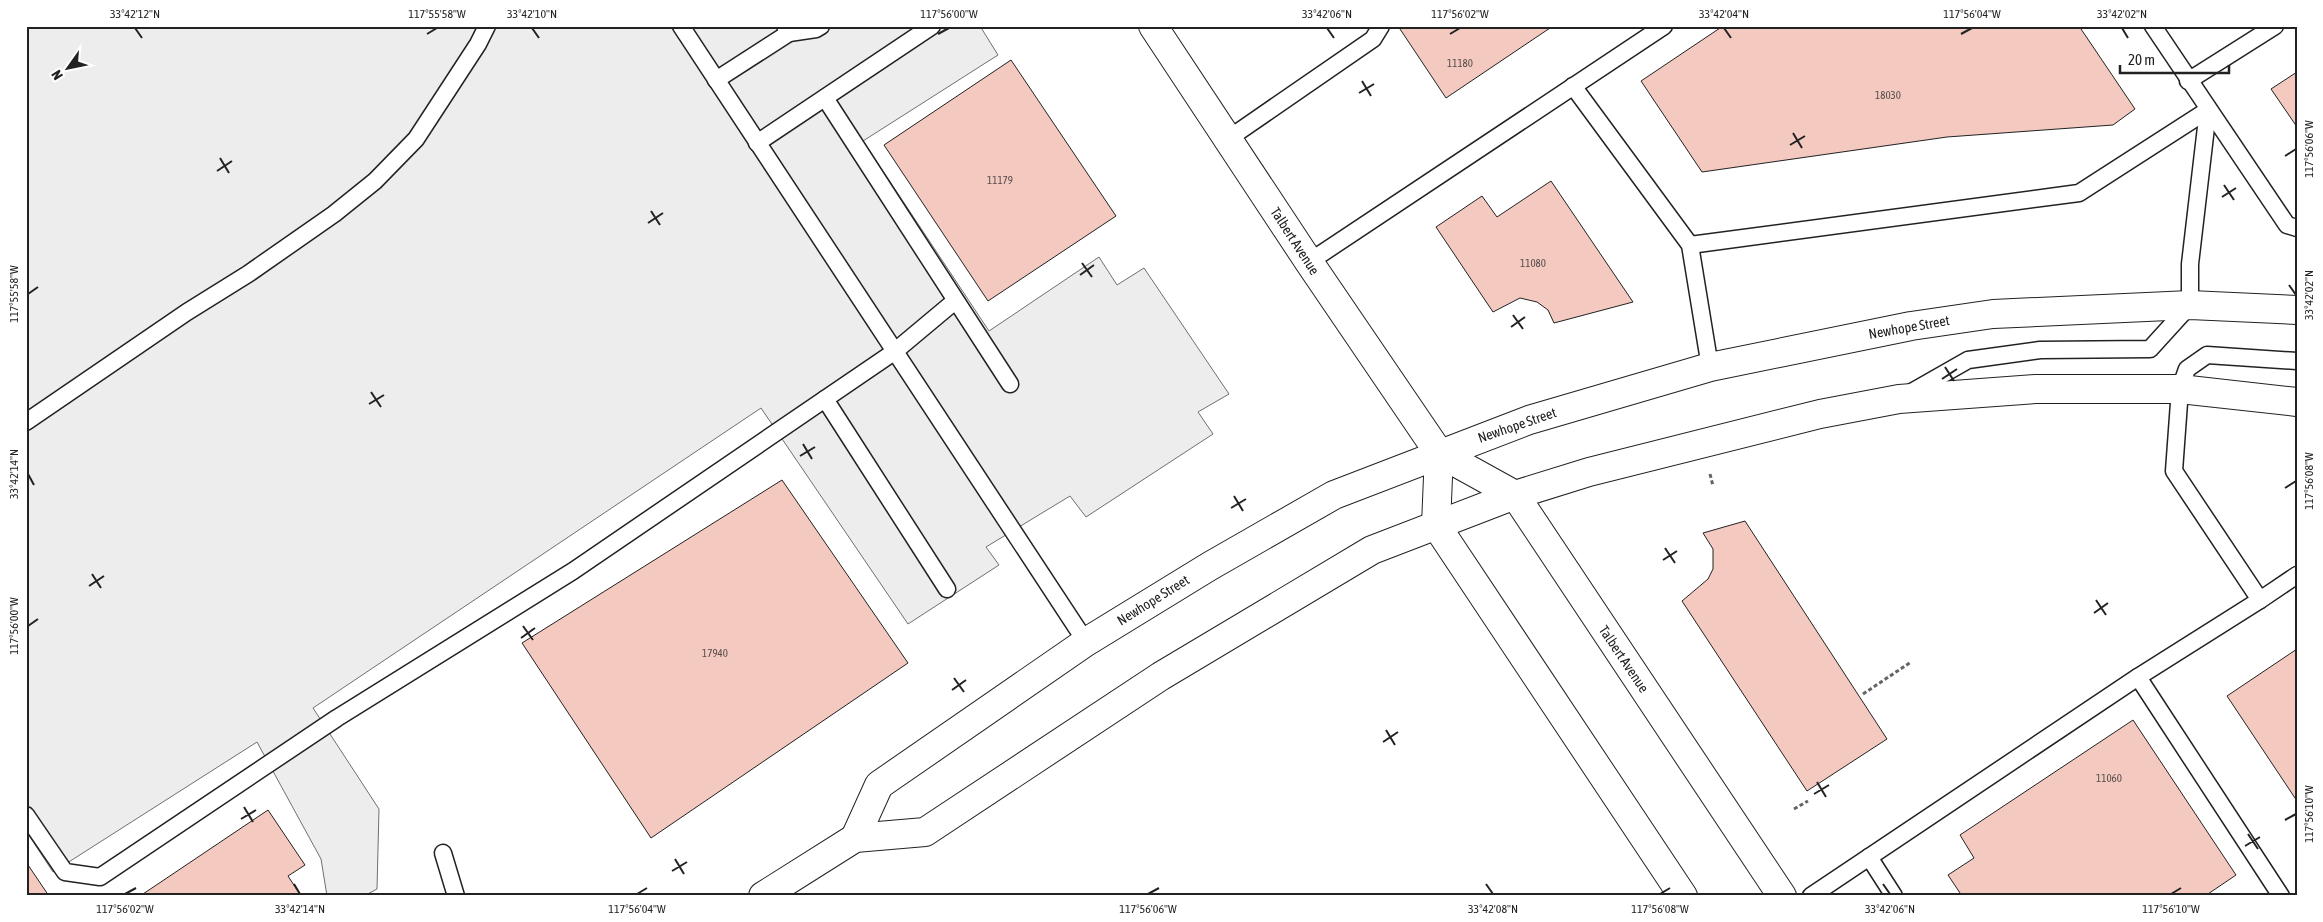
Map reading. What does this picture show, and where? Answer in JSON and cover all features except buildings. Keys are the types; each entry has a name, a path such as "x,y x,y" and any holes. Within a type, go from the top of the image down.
{"street":[{"name":"Talbert Avenue","path":"1155,27 1308,262 1439,454 1515,495 1782,896"},
{"name":"Newhope Street","path":"855,838 879,785 1086,642 1210,566 1334,495 1544,415 1710,367 1911,326 1992,314 2190,306 2297,310"},
{"path":"763,896 855,838 925,832 1160,676 1372,550 1515,495 1589,472 1820,414 1899,400 2036,389 2180,389 2297,402"},
{"path":"1439,454 1436,525 1683,896"}],"lane":[{"path":"26,422 187,312 248,274 334,214 376,181 416,139 478,44 487,26"},
{"path":"681,26 1086,642"},
{"path":"716,80 787,30 816,29 821,26"},
{"path":"757,143 932,26"},
{"path":"1228,139 1373,39 1381,26"},
{"path":"1308,262 1664,26"},
{"path":"2153,26 2188,81 2287,225 2297,228"},
{"path":"2188,81 2275,26"},
{"path":"1572,86 1690,245 1710,367"},
{"path":"825,98 1010,384"},
{"path":"1690,245 2079,192 2208,110"},
{"path":"1899,400 1968,360 2040,350 2150,349 2190,306 2190,264 2208,110"},
{"path":"26,815 65,872 100,877 337,718 573,571 894,352 955,301"},
{"path":"2260,600 2174,471 2180,389 2187,369 2207,355 2297,361"},
{"path":"825,400 947,589"},
{"path":"1811,896 2138,677 2297,575"},
{"path":"2138,677 2281,896"},
{"path":"443,853 456,896"},
{"path":"1869,857 1894,896"}],"path":[{"path":"1709,471 1713,486"},
{"path":"1863,694 1911,662"},
{"path":"1794,810 1808,801"}],"shaded area":[{"path":"26,26 980,26 998,55 863,141 989,331 1099,257 1117,285 1144,268 1229,394 1198,412 1213,434 1086,517 1070,496 986,547 999,565 908,624 761,408 313,708 379,809 377,889 364,896 327,896 321,859 257,742 53,872 26,831"}]}
